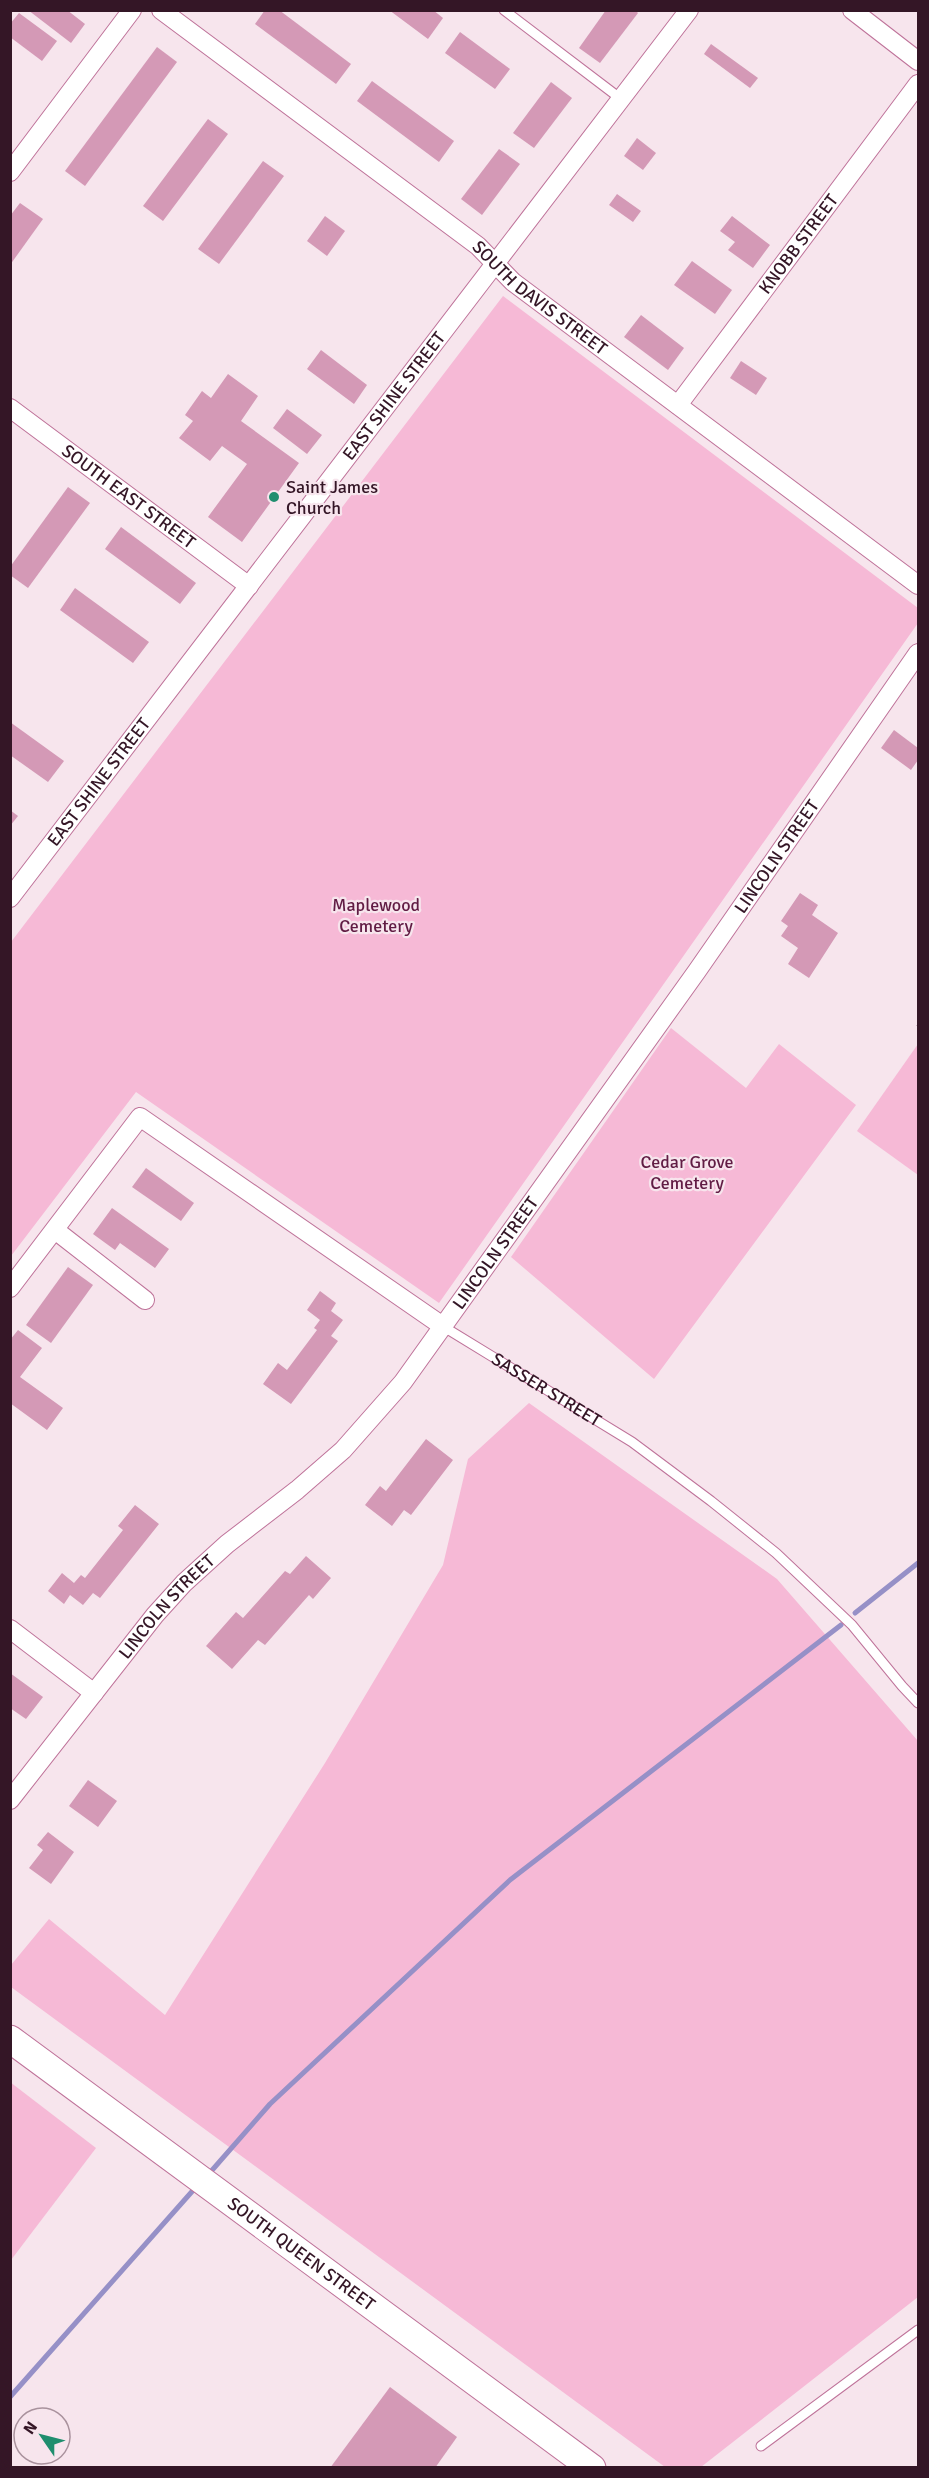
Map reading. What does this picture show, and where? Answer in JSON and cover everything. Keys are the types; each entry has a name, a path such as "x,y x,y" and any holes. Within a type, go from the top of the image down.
{"main road":[{"name":"SOUTH QUEEN STREET","path":"10,2039 592,2468"}],"street":[{"path":"10,172 132,10"},
{"name":"SOUTH DAVIS STREET","path":"161,10 450,225 477,246 513,282 918,585"},
{"name":"EAST SHINE STREET","path":"10,898 689,10"},
{"path":"852,10 918,62"},
{"name":"KNOBB STREET","path":"678,405 918,84"},
{"name":"SOUTH EAST STREET","path":"10,408 249,586"},
{"name":"LINCOLN STREET","path":"10,1800 155,1615 184,1583 227,1544 297,1490 343,1450 403,1382 918,654"},
{"name":"SASSER STREET","path":"55,1230 140,1117 444,1327"},
{"path":"10,1288 55,1230 145,1300"},
{"path":"10,1629 94,1693"}],"lane":[{"path":"504,10 621,99"},
{"name":"SASSER STREET","path":"444,1327 632,1442 776,1553 852,1625 918,1703"},
{"path":"761,2446 918,2330"}],"green space":[{"name":"Maplewood Cemetery","path":"503,296 918,608 918,623 439,1303 136,1092 11,1256 11,942"},
{"name":"Cedar Grove Cemetery","path":"671,1028 746,1088 779,1044 856,1105 654,1379 511,1257"},
{"path":"918,1044 918,1175 857,1131"},
{"path":"529,1403 777,1579 918,1741 918,2297 701,2467 665,2467 11,1987 11,1965 49,1919 165,2015 325,1763 443,1565 468,1459"},
{"path":"10,2082 96,2148 11,2260 10,2260"}],"building":[{"path":"28,10 67,10 85,24 71,43"},
{"path":"265,10 279,10 351,64 336,84 255,24"},
{"path":"389,10 433,10 443,18 428,39"},
{"path":"606,10 635,10 638,13 600,63 579,48"},
{"path":"19,13 57,41 42,61 10,37 10,24"},
{"path":"460,32 510,69 495,89 445,53"},
{"path":"711,44 758,78 750,88 704,54"},
{"path":"157,47 177,62 85,186 65,171"},
{"path":"372,81 454,141 439,162 357,101"},
{"path":"551,82 572,98 534,148 513,133"},
{"path":"208,119 228,134 163,221 143,206"},
{"path":"637,138 656,153 643,170 624,156"},
{"path":"499,149 520,164 482,215 461,199"},
{"path":"263,161 284,176 219,264 198,249"},
{"path":"617,194 641,211 633,222 609,205"},
{"path":"20,203 43,219 10,265 10,216"},
{"path":"325,216 345,231 327,256 307,241"},
{"path":"732,216 770,245 753,268 728,250 735,242 720,231"},
{"path":"692,261 732,290 715,314 674,285"},
{"path":"641,315 684,348 668,370 624,337"},
{"path":"321,350 367,385 354,404 307,369"},
{"path":"741,361 767,378 756,395 730,378"},
{"path":"228,374 258,396 241,421 299,463 242,542 208,517 247,464 222,446 210,461 179,438 193,421 185,415 202,391 211,398"},
{"path":"287,409 322,435 307,454 273,428"},
{"path":"68,487 90,503 28,588 10,575 10,567"},
{"path":"121,527 196,583 180,604 105,549"},
{"path":"75,588 149,642 133,663 60,610"},
{"path":"10,722 64,761 48,782 10,755"},
{"path":"894,730 918,748 918,760 911,770 881,748"},
{"path":"10,810 18,816 10,826"},
{"path":"800,893 818,905 812,915 838,933 809,978 788,964 798,948 781,936 788,926 781,921"},
{"path":"146,1168 194,1203 181,1221 132,1187"},
{"path":"112,1208 169,1249 155,1268 120,1243 115,1250 93,1234"},
{"path":"68,1267 93,1285 51,1343 26,1325"},
{"path":"320,1291 336,1303 331,1311 343,1320 331,1336 338,1341 291,1404 263,1384 278,1363 287,1370 317,1330 314,1328 320,1320 307,1310"},
{"path":"18,1330 42,1348 20,1377 63,1408 47,1430 10,1403 10,1340"},
{"path":"426,1439 453,1460 411,1515 404,1510 392,1526 365,1505 380,1486 386,1491"},
{"path":"135,1505 159,1524 100,1598 93,1593 83,1605 70,1595 64,1604 48,1591 62,1573 74,1583 81,1575 85,1578 123,1530 118,1526"},
{"path":"306,1556 331,1578 313,1599 309,1595 265,1645 258,1640 232,1669 206,1646 236,1612 243,1618 285,1571 290,1574"},
{"path":"10,1673 43,1697 26,1719 10,1708"},
{"path":"88,1780 117,1801 98,1827 69,1806"},
{"path":"48,1832 74,1852 51,1884 29,1868 43,1850 37,1845"},
{"path":"390,2387 457,2437 435,2468 330,2468"}],"waterway":[{"path":"855,1613 918,1563"},
{"path":"207,2176 270,2104 510,1880 841,1625"},
{"path":"10,2397 196,2187"}],"place":[{"name":"Saint James Church","path":"274,497"}]}
